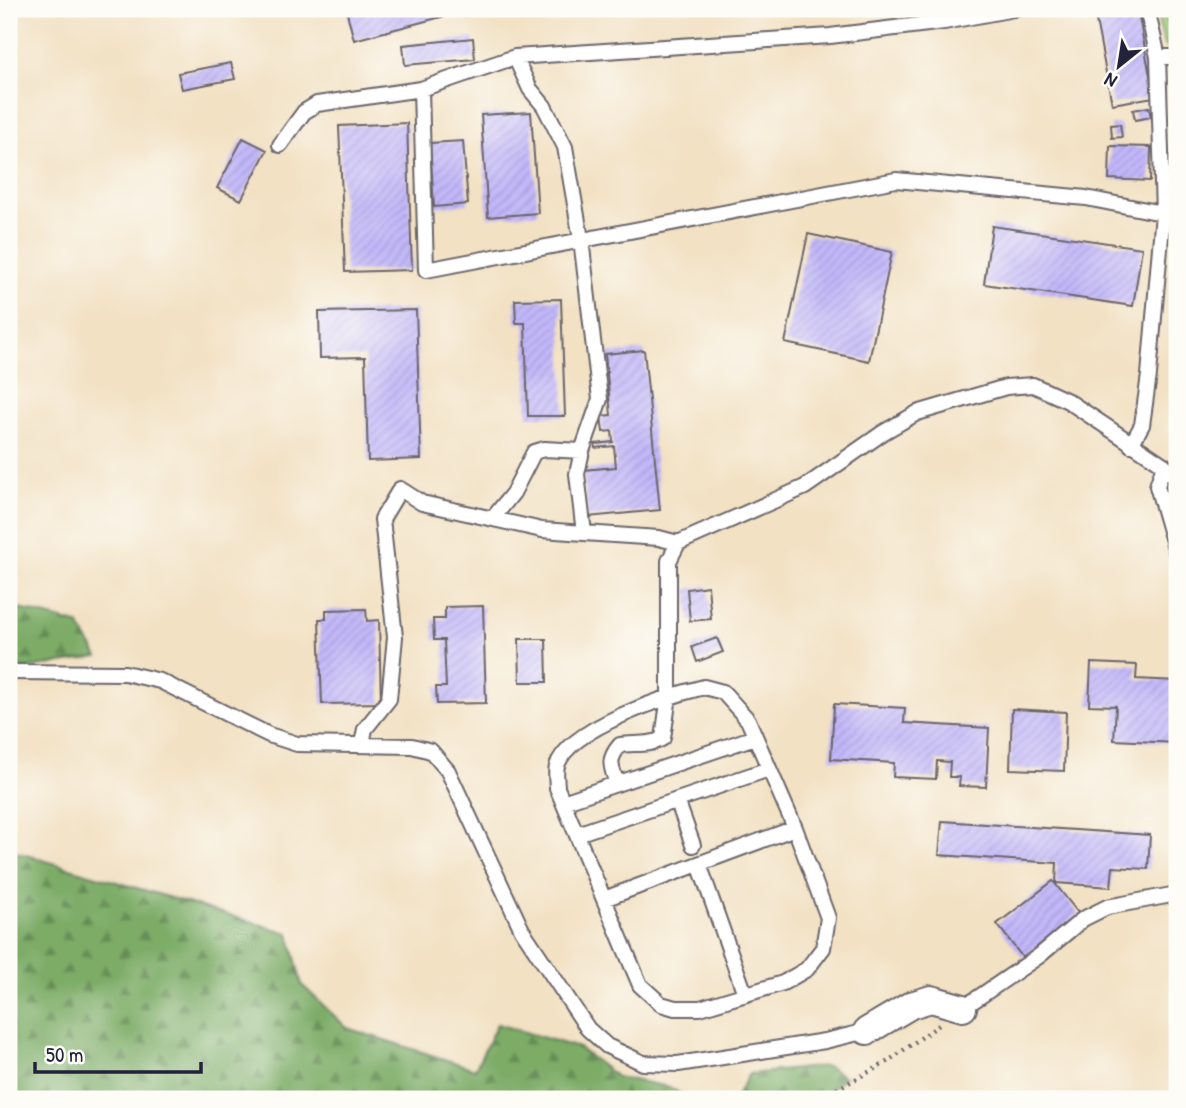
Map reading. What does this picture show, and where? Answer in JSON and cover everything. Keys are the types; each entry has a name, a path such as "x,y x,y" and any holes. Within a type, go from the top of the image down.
{"street":[{"path":"867,1031 911,1005 931,999 963,1009"}],"lane":[{"path":"280,145 304,112 317,104 421,89 515,57 830,36 944,22 1014,9"},
{"path":"1131,444 1142,425 1170,214 1158,57 1147,9"},
{"path":"515,57 530,89 544,106 565,147 581,239 600,399 577,474 584,533"},
{"path":"1158,57 1177,57"},
{"path":"421,89 426,270 896,180 1086,198 1170,214"},
{"path":"617,784 611,766 612,754 620,745 636,742 655,744 663,738 668,696 669,561 678,543 805,487 884,432 917,414 1006,387 1033,385 1068,401 1164,465 1177,478"},
{"path":"493,518 513,494 534,452 544,449 582,451"},
{"path":"1164,465 1157,486 1177,555"},
{"path":"362,744 365,729 389,699 395,637 382,519 400,489 422,503 542,530 659,537 678,543"},
{"path":"9,672 125,673 160,681 269,735 297,744 412,746 430,751 448,771 522,930 588,1028 607,1046 643,1063 678,1063 825,1041 867,1031"},
{"path":"704,687 723,692 748,720 795,828 828,918 823,948 807,969 783,983 700,1008 675,1008 661,1004 640,985 557,788 557,767 565,753 594,729 668,696 704,687"},
{"path":"563,802 755,737"},
{"path":"577,834 769,769"},
{"path":"677,800 693,845"},
{"path":"604,899 795,828"},
{"path":"699,864 745,994"},
{"path":"963,1009 1039,956 1083,919 1107,907 1177,894"}],"path":[{"path":"818,1099 884,1064 963,1009"}],"green space":[{"path":"1156,9 1177,9 1177,49 1164,45"},
{"path":"9,606 78,624 98,657 25,669 9,662"},
{"path":"9,850 289,933 302,985 347,1028 475,1069 497,1024 579,1048 617,1077 669,1087 690,1099 9,1099"},
{"path":"827,1066 845,1077 819,1099 735,1099 749,1074"}],"building":[{"path":"346,9 459,9 460,12 354,40"},
{"path":"1138,12 1154,97 1112,104 1096,20"},
{"path":"473,38 475,59 405,65 403,45"},
{"path":"231,63 235,79 182,89 178,73"},
{"path":"1149,107 1151,117 1135,120 1133,110"},
{"path":"531,112 538,213 488,217 481,115"},
{"path":"407,123 412,270 345,272 339,126"},
{"path":"1120,124 1122,137 1112,138 1111,125"},
{"path":"243,138 267,150 241,200 217,188"},
{"path":"463,141 468,204 434,207 430,143"},
{"path":"1110,146 1151,147 1150,181 1109,179"},
{"path":"992,226 1142,248 1133,306 984,284"},
{"path":"808,234 892,252 869,361 785,343"},
{"path":"561,299 565,416 528,416 525,323 516,323 515,300"},
{"path":"416,310 421,459 368,461 365,357 320,358 319,312"},
{"path":"644,350 660,510 588,517 583,470 616,467 614,446 595,448 595,444 613,442 612,431 603,432 601,416 611,415 605,354"},
{"path":"708,586 711,619 690,621 687,589"},
{"path":"483,606 486,703 437,704 436,687 446,687 444,640 434,640 433,619 445,619 445,607"},
{"path":"366,609 367,621 379,620 381,703 322,704 319,619 326,619 326,610"},
{"path":"717,638 723,652 697,662 692,647"},
{"path":"519,639 546,639 547,682 520,682"},
{"path":"1091,663 1137,665 1136,679 1177,681 1177,743 1114,740 1116,706 1089,705"},
{"path":"834,704 905,708 904,723 989,728 986,787 959,786 960,777 949,777 950,762 937,761 936,779 893,777 894,763 831,759"},
{"path":"1012,709 1066,712 1064,771 1010,769"},
{"path":"942,821 1150,835 1148,869 1113,867 1111,887 1056,883 1057,863 939,855"},
{"path":"1053,881 1079,914 1023,958 997,924"}]}
